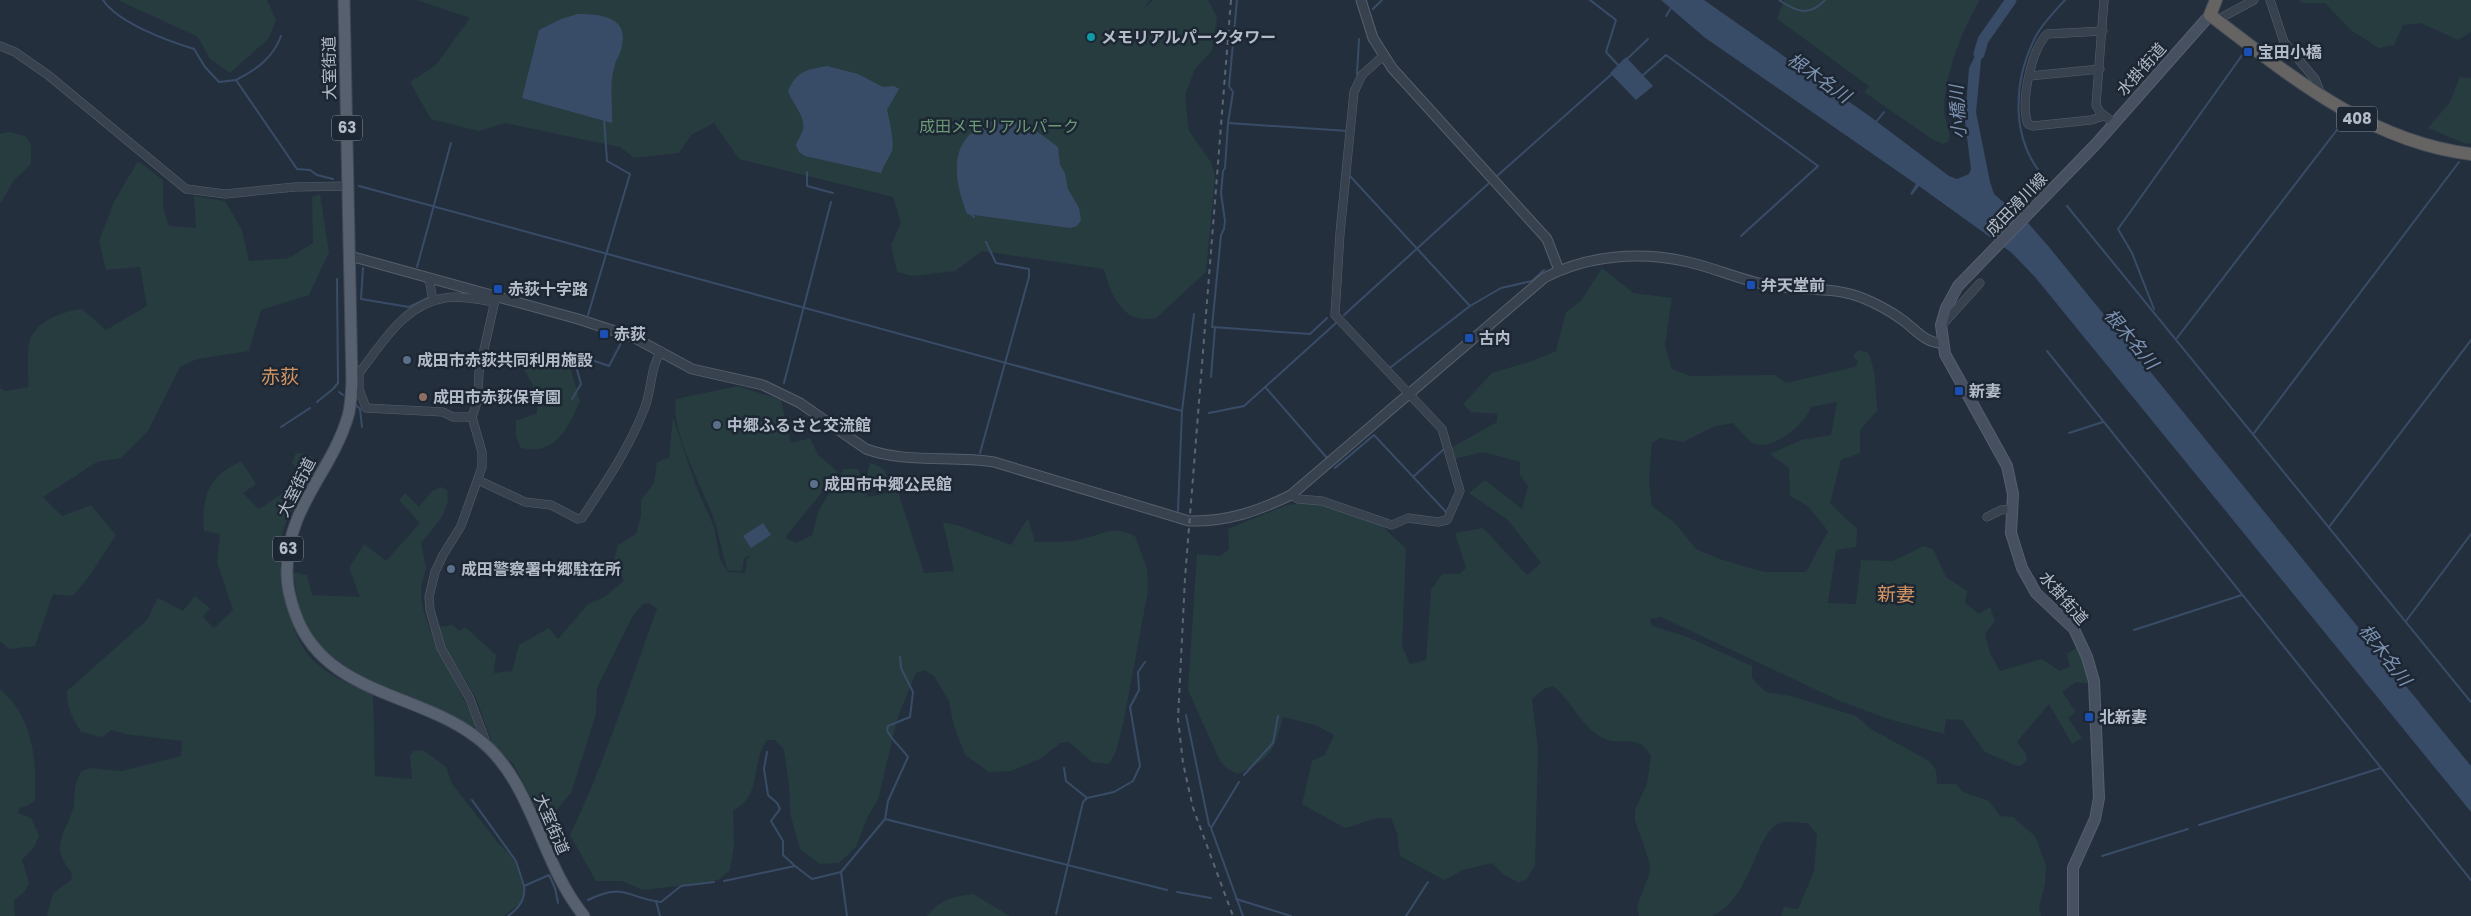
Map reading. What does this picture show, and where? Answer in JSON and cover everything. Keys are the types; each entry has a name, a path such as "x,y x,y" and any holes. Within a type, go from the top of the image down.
{"highway":[{"path":"2213,18 2216,0"},
{"name":"408","path":"2213,18 2323,98 2356,118 2394,135 2426,146 2471,154"}],"main road":[{"name":"大室街道","path":"344,0 350,256 356,376 348,416 327,462 301,509 289,539 288,594 304,634 314,648 337,669 365,684 451,722 476,736 488,747 511,775 535,823 556,876 584,916"},
{"name":"水掛街道","path":"2096,144 2213,18"},
{"name":"成田滑川線","path":"1958,286 2096,144"},
{"name":"水掛街道","path":"1958,286 1946,308 1941,325 1942,343 1948,362 2007,466 2013,490 2011,533 2022,568 2036,593 2074,629 2087,657 2094,681 2099,798 2095,819 2073,868 2073,916"}],"street":[{"path":"1361,0 1372,38 1383,56 1439,121 1547,238 1559,270"},
{"path":"2104,0 2096,105 2104,116 2114,123"},
{"path":"2213,18 2254,0"},
{"path":"2270,0 2284,42 2314,79 2323,98"},
{"path":"2103,31 2047,34 2039,46 2030,76 2025,108 2030,126 2091,120 2104,116"},
{"path":"0,46 15,52 48,75 186,188 225,194 295,186 348,186"},
{"path":"1291,495 1298,499 1322,501 1392,525 1408,518 1438,522 1447,520 1460,491 1442,429 1336,315 1340,233 1354,92 1362,75 1383,56"},
{"path":"2030,76 2100,69"},
{"path":"350,256 633,337 692,369 755,383 782,393 800,403 866,449 888,456 971,458 994,462 1189,521 1211,522 1231,518 1269,506 1291,495 1544,278 1559,270 1599,260 1648,256 1689,263 1769,286 1842,291 1865,299 1892,313 1930,342 1942,343"},
{"path":"429,278 433,301"},
{"path":"1941,325 1980,283"},
{"path":"472,417 459,418 443,412 366,408 356,376 402,319 420,306 444,298 496,299"},
{"path":"488,747 470,700 441,648 430,610 429,597 435,572 461,526 478,480 483,460 472,417 478,398 479,372 496,299"},
{"path":"478,480 525,502 551,505 578,519 582,518 622,456 636,429 646,404 654,362 661,351"},
{"path":"1987,517 2001,510 2013,509"}],"green space":[{"path":"118,0 267,0 276,20 269,38 230,73 210,59 198,37"},
{"name":"成田メモリアルパーク","path":"417,0 1150,0 1142,10 1153,0 1208,0 1217,17 1212,51 1195,69 1185,95 1189,131 1211,162 1215,176 1206,272 1156,318 1145,319 1127,313 1120,306 1110,289 1104,269 982,251 955,271 913,276 897,272 891,245 901,223 893,197 739,159 714,123 691,135 679,153 634,158 620,147 505,123 479,131 431,119 410,82 436,65 470,18"},
{"path":"1784,0 1980,0 1961,38 1948,78 1944,110 1949,141 1943,144 1932,139 1864,92 1869,86 1777,19"},
{"path":"2299,0 2471,0 2471,32 2458,40 2421,23 2403,25 2394,45 2379,48 2352,31 2325,3 2302,3"},
{"path":"2460,77 2471,78 2471,143 2466,144 2428,128 2450,102"},
{"path":"9,132 25,136 31,145 31,164 14,180 0,204 0,134"},
{"path":"138,161 163,180 163,208 169,226 196,228 194,196 225,201 242,230 249,261 289,258 313,243 312,197 320,194 329,252 309,295 261,310 249,351 197,359 180,367 148,431 121,458 97,462 43,497 62,516 91,505 116,535 90,575 73,596 53,594 35,646 9,649 0,641 0,388 5,391 28,387 30,340 39,327 59,314 82,309 106,330 147,306 140,267 106,270 99,241 114,202"},
{"path":"1602,268 1633,293 1672,298 1665,345 1672,369 1690,376 1775,375 1786,383 1855,367 1858,362 1853,356 1859,350 1868,353 1875,375 1878,410 1860,430 1860,453 1841,460 1830,503 1857,529 1856,547 1836,550 1828,603 1856,604 1861,560 1893,561 1924,546 1933,549 1946,577 1967,591 1965,603 1979,614 1990,607 1995,621 1985,634 1990,653 2000,671 2042,659 2060,671 2070,666 2067,654 2079,646 2090,684 2076,682 2062,692 2076,712 2068,718 2082,738 2072,744 2049,704 2017,742 2026,754 2027,760 2022,765 2017,766 1985,752 1962,720 1946,719 1944,734 1888,719 1840,701 1660,617 1650,619 1652,626 1685,636 1752,666 1752,678 1766,692 1791,696 1856,716 1871,729 1929,761 1936,770 1937,784 1956,784 1963,792 1989,801 2000,816 2013,817 2035,836 2046,865 2045,884 2039,907 2041,916 1781,916 1784,907 1798,909 1814,871 1817,835 1808,823 1789,822 1778,824 1770,830 1736,896 1725,908 1712,916 1639,916 1637,906 1650,872 1649,861 1635,820 1635,810 1647,784 1651,756 1639,744 1609,740 1594,732 1553,686 1544,689 1532,699 1538,749 1535,865 1527,879 1519,883 1503,874 1492,863 1463,870 1444,880 1400,856 1397,833 1391,818 1373,819 1345,828 1302,804 1312,761 1325,755 1334,735 1315,725 1283,717 1274,746 1270,753 1258,763 1238,774 1228,769 1220,761 1188,690 1197,554 1220,556 1229,549 1228,529 1287,505 1312,502 1381,525 1406,549 1402,646 1410,664 1426,660 1431,590 1442,574 1459,574 1466,568 1455,533 1483,528 1527,575 1541,563 1508,520 1469,493 1485,480 1522,509 1528,486 1520,475 1520,462 1483,452 1454,459 1451,448 1497,422 1497,414 1471,412 1463,404 1492,373 1532,361 1556,351 1566,312 1581,301","holes":["1837,402 1831,435 1801,440 1770,454 1789,468 1790,496 1808,506 1828,531 1806,572 1764,572 1720,559 1696,549 1675,523 1652,506 1649,480 1652,443 1660,438 1683,442 1715,426 1733,423 1752,442 1760,445 1767,444 1783,438 1803,420 1811,407"]},
{"path":"555,355 570,367 580,401 566,429 552,444 544,448 521,448 516,437 516,421 537,413 537,400 534,389 523,368 534,358"},
{"path":"738,386 781,400 791,443 810,438 818,455 838,472 785,538 797,543 812,535 819,510 844,469 858,469 868,497 898,491 924,573 954,571 943,522 960,526 1011,545 1028,518 1035,542 1071,541 1114,531 1135,536 1147,569 1148,591 1124,719 1116,752 1109,764 1092,762 1069,742 1060,743 1040,759 1011,771 989,772 965,755 953,723 949,701 934,676 924,670 916,673 898,716 878,800 868,816 856,847 839,863 820,864 800,849 790,813 790,794 784,749 775,740 767,740 758,760 753,787 749,796 743,804 733,811 734,846 730,870 720,879 711,882 643,890 622,881 596,881 570,835 606,751 657,609 649,603 643,604 632,617 597,688 596,714 571,793 549,819 543,821 514,765 492,743 476,698 445,647 439,627 453,625 459,631 465,627 496,655 494,673 512,671 519,645 549,628 558,639 588,604 604,597 624,581 614,561 618,545 636,534 641,516 641,500 654,483 657,462 669,458 673,418 696,486 714,527 720,559 728,572 745,573 747,559 752,554 744,558 742,571 728,570 712,515 678,430 676,414 676,399"},
{"path":"296,453 305,454 321,462 291,512 280,544 283,584 295,631 302,646 322,668 336,677 373,694 375,776 412,779 410,756 414,751 423,750 446,767 452,784 499,844 515,859 525,891 522,902 504,916 47,916 53,893 71,880 72,873 61,856 60,848 63,834 73,809 76,785 81,771 92,768 122,771 181,756 182,741 125,734 112,730 102,737 81,732 71,712 67,691 147,620 158,598 183,611 195,596 210,608 203,617 214,628 233,610 217,562 220,534 204,531 203,516 207,495 218,476 241,461 256,484 243,493 259,509 283,493 298,472 292,462"},
{"path":"870,463 878,466 886,473 889,485 886,488 865,484"},
{"path":"441,487 447,490 447,505 436,525 421,543 426,568 421,588 422,605 431,633 477,726 470,727 378,685 333,657 316,641 305,624 299,605 293,572 307,575 312,595 360,597 349,568 364,544 386,561 420,523 399,500 405,493 419,507 432,491"},
{"path":"0,689 20,712 31,740 35,769 35,800 27,806 20,808 18,813 31,818 39,835 35,846 22,860 29,883 25,891 14,900 15,916 0,916"},
{"path":"973,894 1010,916 927,916 937,906 947,900"}],"water":[{"path":"1661,0 1704,0 1868,115 1949,176 1957,179 1969,174 1971,169 1965,121 1969,68 1983,40 1976,112 1994,194 2016,209 2049,247 2471,766 2471,812 2035,277 2012,253 1919,186 1912,195 1910,194 1916,184 1704,37"},
{"path":"578,14 605,17 618,24 622,30 621,50 612,81 612,123 522,98 539,30 561,19"},
{"path":"1626,57 1653,86 1636,100 1610,73"},
{"path":"827,66 858,74 883,87 894,86 899,89 887,110 893,148 881,173 805,156 799,152 796,145 803,124 801,115 788,91 791,84 803,72"},
{"path":"997,119 1015,122 1030,128 1058,147 1060,165 1065,173 1068,189 1079,208 1081,220 1077,226 1070,228 967,214 958,184 958,157 962,145 970,134 981,126"},
{"path":"763,523 771,535 751,548 743,536"}],"waterway":[{"path":"103,0 110,8 132,24 194,49 205,67 219,82 236,80 297,169 310,170 317,175 333,179"},
{"path":"1237,0 1229,86 1233,92 1221,193 1225,221 1221,235 1212,327 1310,334 1327,318"},
{"path":"1373,9 1382,0"},
{"path":"1590,0 1616,20 1606,52 1619,66"},
{"path":"1779,0 1797,10 1803,11 1814,9 1825,0"},
{"name":"小橋川","path":"1979,54 1983,40 2011,0"},
{"path":"2043,176 2032,161 2020,126 2018,108 2019,89 2028,53 2036,36 2065,0"},
{"path":"1666,16 1671,8"},
{"path":"236,80 269,57 281,36"},
{"path":"1357,74 1359,39"},
{"path":"1627,59 1648,39"},
{"path":"2154,309 2132,253 2118,229 2243,54"},
{"path":"1642,76 1666,55 1818,166 1741,236"},
{"path":"1497,176 1613,73"},
{"path":"1876,122 1884,112"},
{"path":"588,315 630,174 607,161 604,119"},
{"path":"2177,338 2343,122"},
{"path":"1228,123 1348,131"},
{"path":"417,267 451,143"},
{"path":"2254,433 2459,162"},
{"path":"807,172 807,186 833,193"},
{"path":"1349,175 1470,306"},
{"path":"1344,315 1488,184"},
{"path":"359,186 1182,411"},
{"path":"784,383 831,202"},
{"path":"2067,206 2471,702"},
{"path":"971,214 974,217"},
{"path":"980,453 1029,277 1029,269 996,263 986,242"},
{"path":"363,268 361,299 409,307 428,298"},
{"path":"1391,367 1470,306 1501,288 1532,281 1544,270"},
{"path":"317,402 338,383 337,279"},
{"path":"1178,511 1182,411 1194,314"},
{"path":"1209,413 1244,406 1336,323"},
{"path":"1211,377 1215,327"},
{"path":"2329,527 2471,340"},
{"path":"572,399 581,384 574,359 580,352 589,359 609,366 621,343"},
{"path":"2047,351 2471,880"},
{"path":"1266,388 1327,458"},
{"path":"339,392 343,395"},
{"path":"354,403 360,409 362,427"},
{"path":"281,427 310,408"},
{"path":"2069,433 2103,422"},
{"path":"1335,468 1374,435 1447,513"},
{"path":"1413,477 1444,449"},
{"path":"2406,621 2471,534"},
{"path":"2134,630 2242,595"},
{"path":"885,819 888,801 908,757 887,730 888,726 910,717 913,692 901,668 900,657"},
{"path":"1056,914 1083,802 1087,798 1114,792 1133,781 1140,766 1130,707 1139,690 1138,672 1145,662"},
{"path":"1186,715 1209,825 1211,827"},
{"path":"1244,775 1273,743 1278,716"},
{"path":"767,752 764,769 768,795 777,803 780,809 771,821 783,841 783,855 794,865"},
{"path":"1064,768 1066,781 1087,798"},
{"path":"2199,825 2381,768"},
{"path":"1239,782 1211,828 1243,916"},
{"path":"472,800 516,861 524,886"},
{"path":"724,881 795,866 812,879 841,872 885,819 1167,890"},
{"path":"2102,856 2188,829"},
{"path":"841,872 847,916"},
{"path":"508,916 520,903 524,895 524,886 549,875 555,888 558,903"},
{"path":"588,900 610,892 618,892 661,902 681,886 714,882"},
{"path":"1406,916 1428,882"},
{"path":"1177,892 1211,898"},
{"path":"1236,899 1291,916"},
{"path":"656,901 660,916"}],"railway":[{"path":"1231,0 1185,578 1178,719 1183,763 1193,808 1233,916"}],"place":[{"name":"メモリアルパークタワー","path":"1091,37"},
{"name":"宝田小橋","path":"2248,52"},
{"name":"弁天堂前","path":"1751,285"},
{"name":"赤荻十字路","path":"498,289"},
{"name":"赤荻","path":"604,334"},
{"name":"古内","path":"1469,338"},
{"name":"成田市赤荻共同利用施設","path":"407,360"},
{"name":"新妻","path":"1959,391"},
{"name":"成田市赤荻保育園","path":"423,397"},
{"name":"中郷ふるさと交流館","path":"717,425"},
{"name":"成田市中郷公民館","path":"814,484"},
{"name":"成田警察署中郷駐在所","path":"451,569"},
{"name":"北新妻","path":"2089,717"}],"district":[{"name":"赤荻","path":"280,376"},
{"name":"新妻","path":"1896,594"}],"water label":[{"name":"根木名川","path":"1819,78"},
{"name":"根木名川","path":"2131,339"},
{"name":"根木名川","path":"2385,655"}]}
